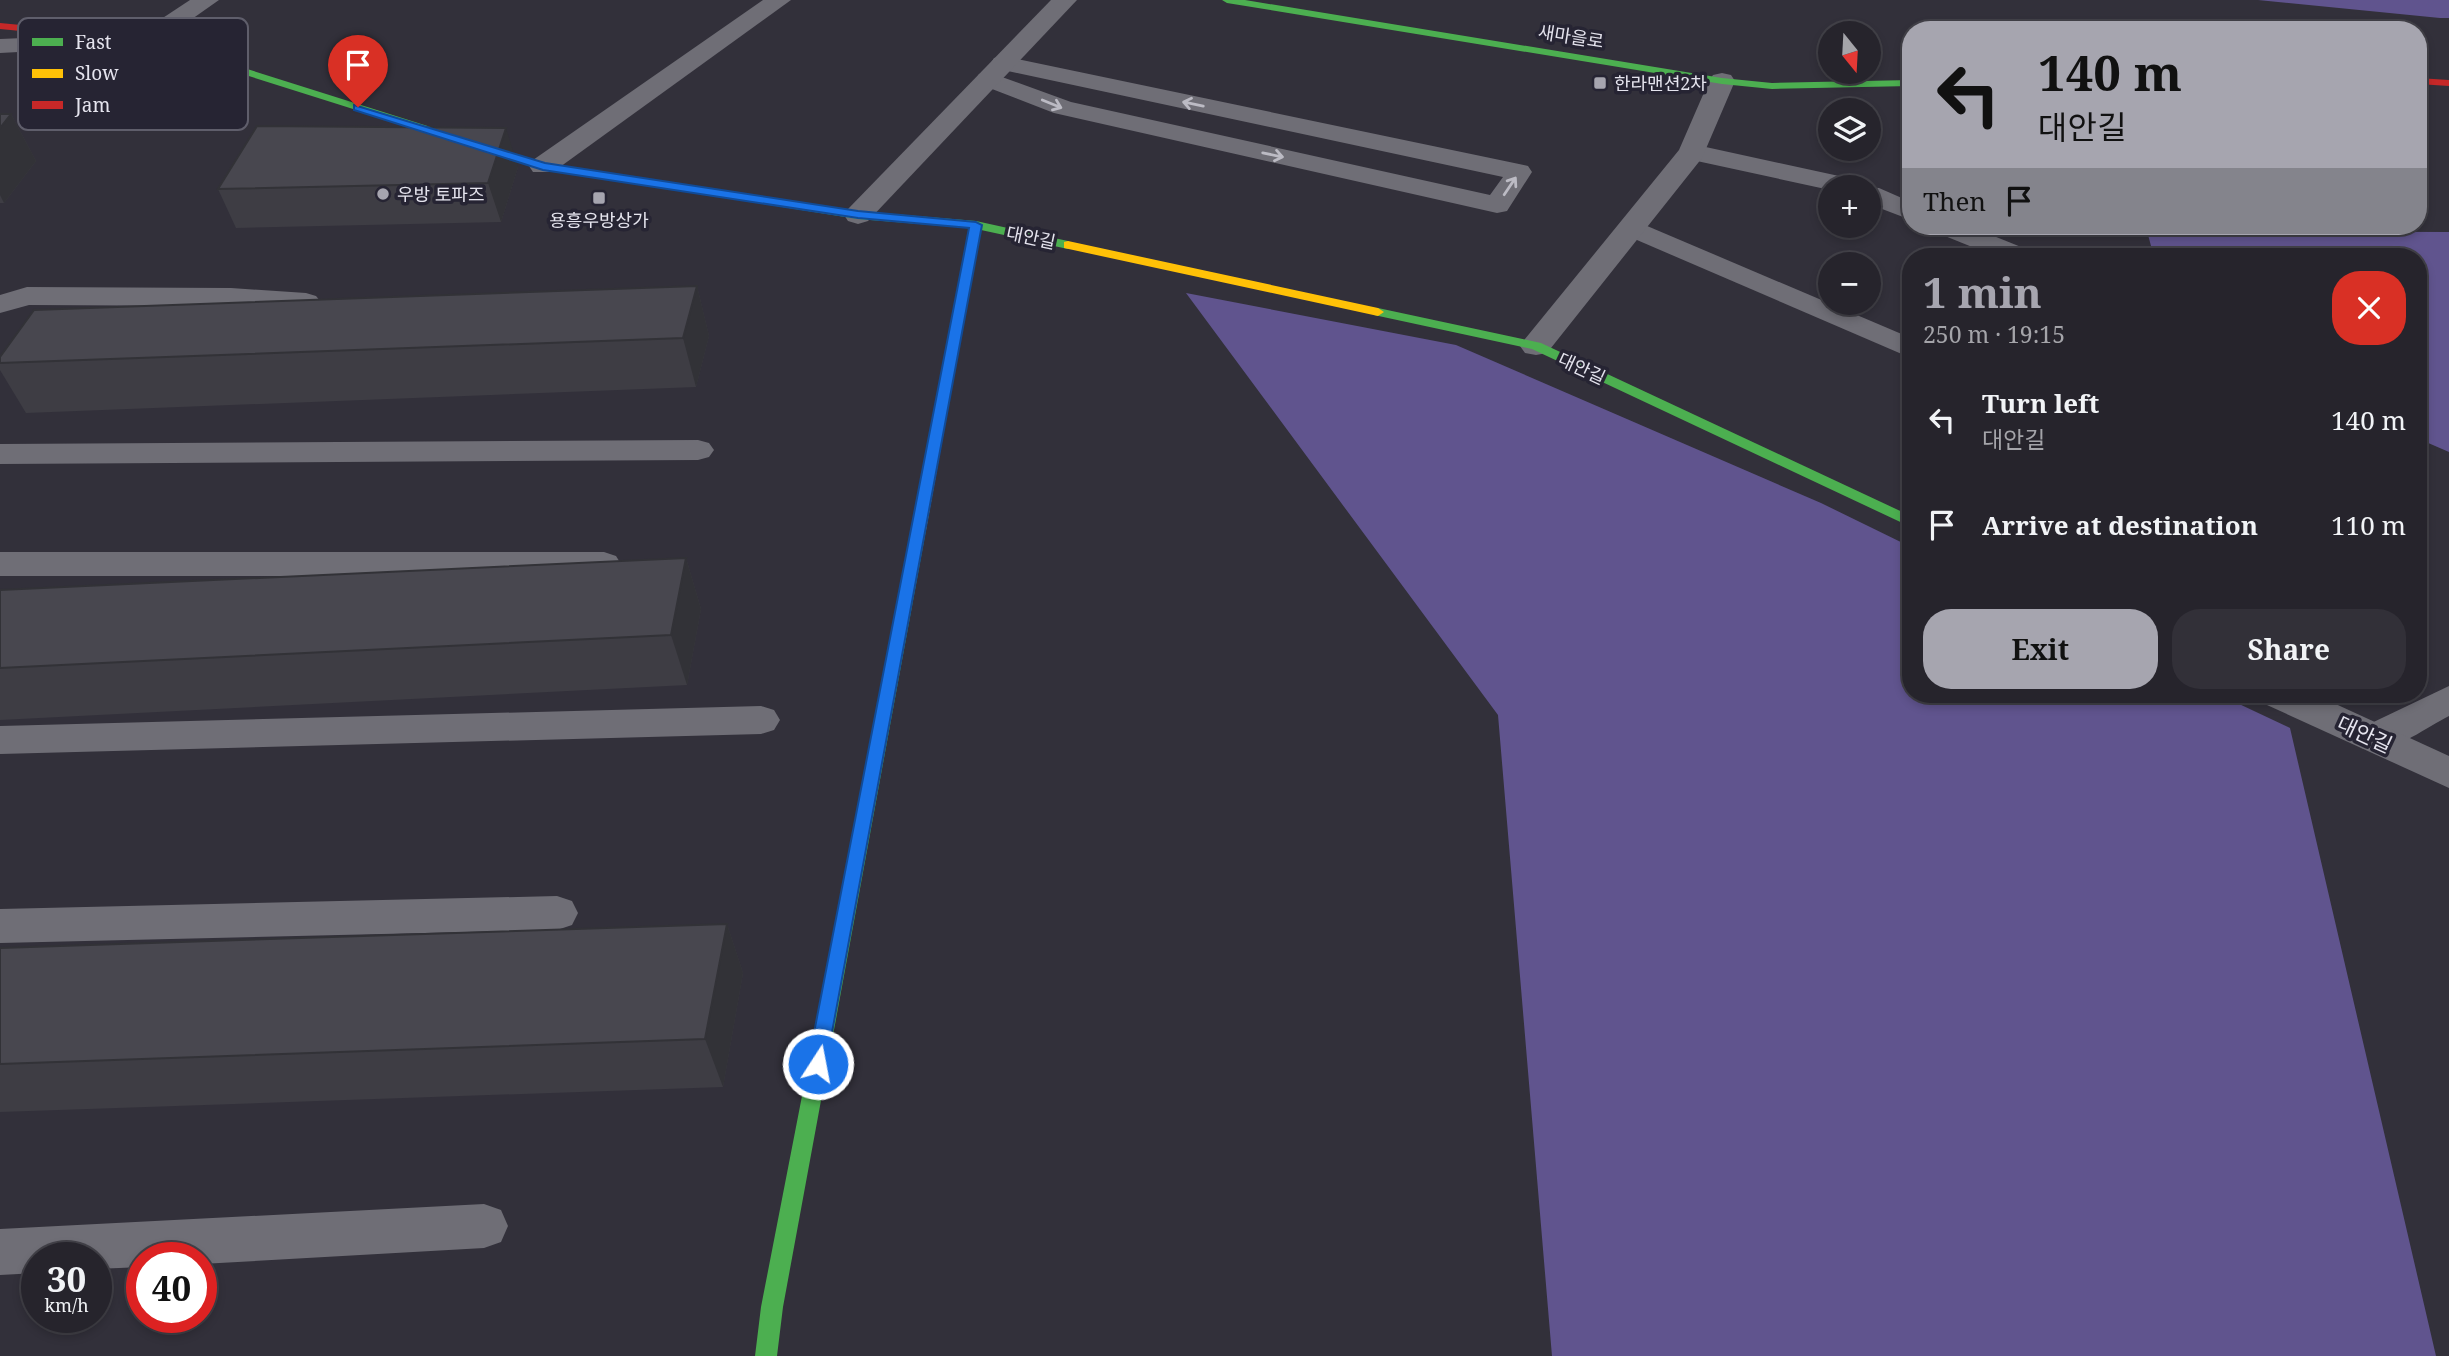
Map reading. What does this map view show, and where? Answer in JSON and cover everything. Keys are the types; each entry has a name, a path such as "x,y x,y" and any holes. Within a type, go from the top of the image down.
{"street":[{"path":"180,18 207,0"},
{"path":"543,166 779,0"},
{"path":"858,215 1065,0"},
{"name":"새마을로","path":"1227,0 1722,81 1772,86 1902,83"},
{"name":"대안길","path":"0,26 18,28"},
{"name":"대안길","path":"248,72 543,166 858,215 976,225 1536,346 1902,518"},
{"path":"1536,346 1692,152 1722,81"},
{"path":"2427,82 2449,83"},
{"path":"766,1356 772,1307 976,225"},
{"name":"대안길","path":"2298,703 2449,773"}],"lane":[{"path":"0,46 18,45"},
{"path":"996,71 1519,172 1497,205 1063,108 996,71"},
{"path":"1692,152 1818,180"},
{"path":"1881,199 1902,208"},
{"path":"1633,228 1902,345"},
{"path":"1967,235 1999,248"},
{"path":"0,304 27,296 232,297 306,303"},
{"path":"0,454 698,450"},
{"path":"0,564 630,564"},
{"path":"2374,738 2449,700"},
{"path":"0,740 761,720"},
{"path":"0,926 557,913"},
{"path":"0,1252 484,1226"}],"shaded area":[{"path":"2258,0 2449,0 2449,18 2440,18"},
{"path":"2427,232 2449,232 2449,452 2427,442 2427,248 2152,248 2148,235 2427,235"},
{"path":"1186,293 1456,345 1821,503 1902,543 1902,703 2237,703 2290,728 2436,1356 1552,1356 1498,715"}],"building":[{"path":"0,114 11,114 0,128"},
{"path":"257,126 506,128 488,183 218,189"},
{"path":"697,286 683,338 0,363 0,357 34,310"},
{"path":"686,558 671,635 0,668 0,590"},
{"path":"727,924 705,1039 0,1064 0,948"}],"traffic: fast":[{"path":"1227,0 1722,81 1772,86 1902,83"},
{"path":"248,73 543,166 858,215 976,225 1068,245"},
{"path":"958,320 976,225"},
{"path":"1378,312 1536,346 1902,518"},
{"path":"766,1356 772,1307 919,530"}],"traffic: slow":[{"path":"1068,245 1378,312"},
{"path":"919,530 958,320"}],"traffic: jam":[{"path":"0,26 18,28"},
{"path":"2427,82 2449,83"}],"place":[{"name":"한라맨션2차","path":"1600,83"},
{"name":"우방 토파즈","path":"383,194"},
{"name":"용흥우방상가","path":"599,198"}],"route":[{"path":"358,107 543,166 858,215 976,225 818,1064"}]}
